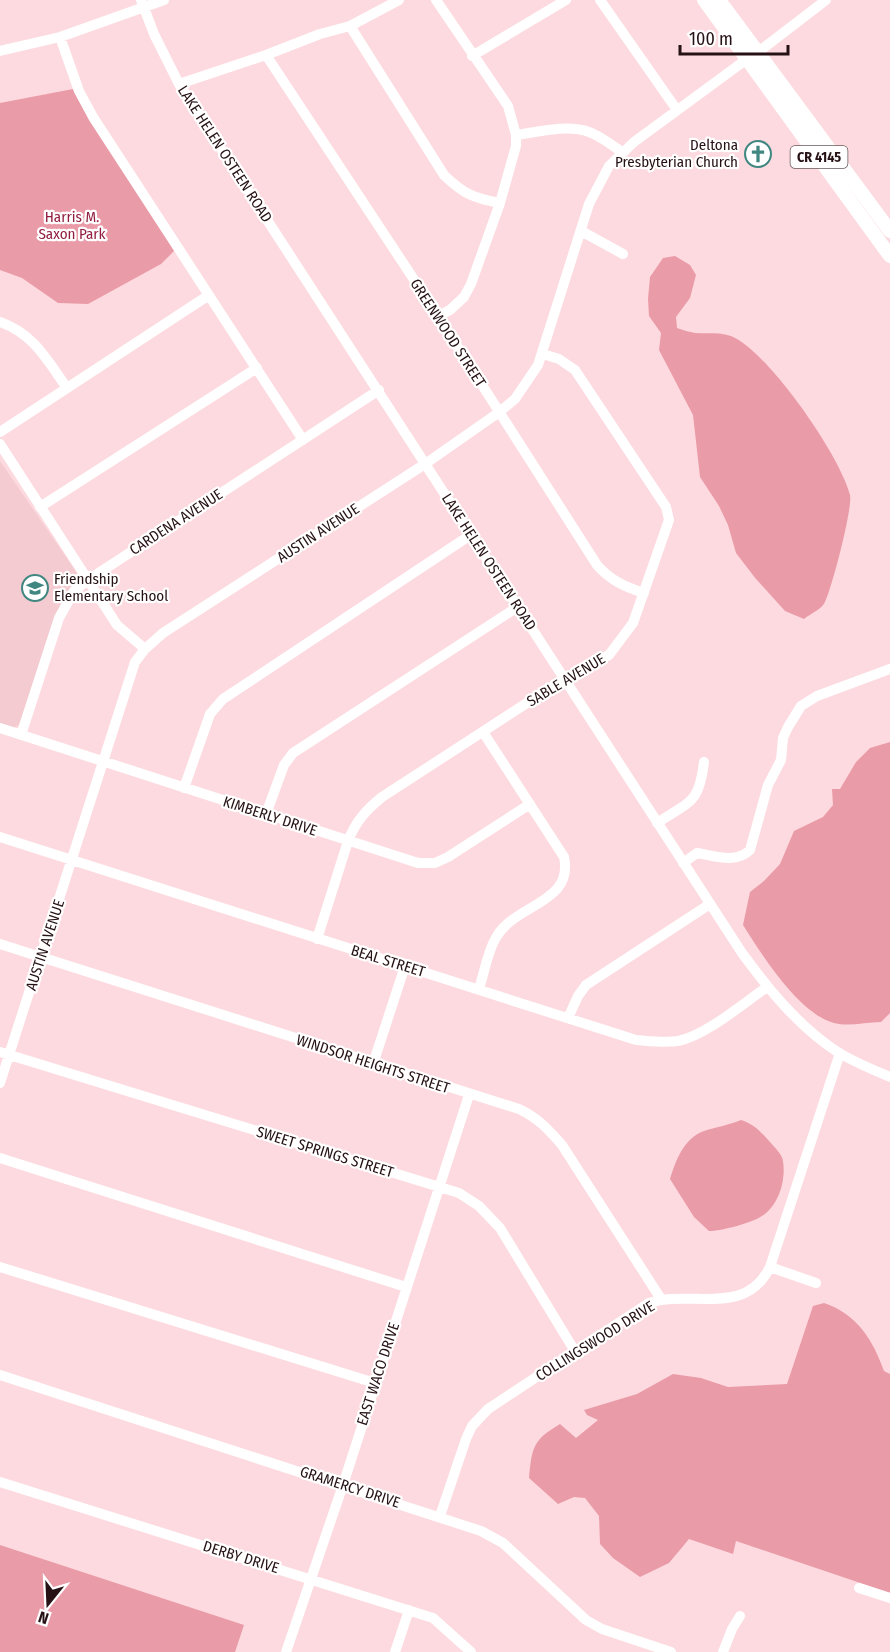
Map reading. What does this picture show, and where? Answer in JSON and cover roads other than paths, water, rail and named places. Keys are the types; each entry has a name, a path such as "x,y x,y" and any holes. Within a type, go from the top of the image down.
{"main road":[{"name":"CR 4145","path":"704,0 825,142 890,231"},
{"name":"CR 4145","path":"720,0 752,56 890,256"}],"street":[{"path":"0,51 60,37 142,4 164,0"},
{"path":"178,84 266,56 320,34 350,26 399,0"},
{"path":"436,0 508,106 516,135 516,146 500,204 471,284 464,297 450,310 438,316"},
{"path":"472,56 566,0"},
{"path":"600,0 677,110"},
{"name":"AUSTIN AVENUE","path":"0,1083 4,1054 73,860 135,662 145,649 163,633 426,464 498,413 524,387 543,354 589,204 609,166 622,152 826,0"},
{"name":"LAKE HELEN OSTEEN ROAD","path":"142,4 178,84 379,390 683,863 767,987 792,1015 815,1035 840,1053 890,1077"},
{"path":"350,26 444,175 475,199 500,204"},
{"path":"60,37 79,91 93,117 303,440"},
{"name":"GREENWOOD STREET","path":"266,56 438,316 597,565 605,574 623,586 644,593"},
{"path":"516,135 573,129 588,132 622,152"},
{"path":"581,231 622,254"},
{"path":"0,432 209,295"},
{"path":"0,322 24,333 40,348 67,388"},
{"name":"SABLE AVENUE","path":"317,939 348,840 366,810 382,797 564,679 609,655 633,623 669,520 666,507 575,370 559,359 543,354"},
{"path":"40,507 257,368"},
{"name":"CARDENA AVENUE","path":"21,735 59,618 74,591 379,390"},
{"path":"0,444 117,625 145,649"},
{"path":"184,789 210,714 223,699 472,534"},
{"path":"266,814 284,765 293,753 519,606"},
{"path":"683,863 698,853 729,859 744,856 750,850 768,785 781,760 783,738 801,706 817,696 890,669"},
{"name":"KIMBERLY DRIVE","path":"0,728 418,863 435,863 448,857 530,804"},
{"path":"479,989 496,937 508,922 552,895 562,884 566,866 564,857 483,732"},
{"path":"657,823 694,798 701,785 704,762"},
{"name":"BEAL STREET","path":"0,837 636,1040 661,1042 681,1040 700,1033 767,987"},
{"path":"568,1018 586,985 710,904"},
{"name":"WINDSOR HEIGHTS STREET","path":"0,944 469,1095 519,1109 533,1116 545,1125 562,1145 661,1299"},
{"path":"373,1064 405,966"},
{"name":"COLLINGSWOOD DRIVE","path":"440,1516 472,1426 488,1409 649,1304 661,1299 732,1298 748,1293 758,1284 770,1267 840,1053"},
{"name":"SWEET SPRINGS STREET","path":"4,1054 459,1194 479,1206 500,1228 576,1353"},
{"name":"EAST WACO DRIVE","path":"286,1652 343,1485 469,1095"},
{"path":"0,1158 406,1287"},
{"path":"0,1267 375,1383"},
{"path":"770,1267 816,1283"},
{"name":"GRAMERCY DRIVE","path":"0,1375 481,1531 503,1543 586,1620 643,1648 671,1652"},
{"name":"DERBY DRIVE","path":"0,1482 433,1618 471,1652"},
{"path":"859,1587 890,1598"},
{"path":"395,1652 409,1610"},
{"path":"723,1652 740,1616"}],"place":[{"name":"Deltona Presbyterian Church","path":"758,154"},
{"name":"Friendship Elementary School","path":"35,588"}],"park label":[{"name":"Harris M. Saxon Park","path":"72,226"}]}
